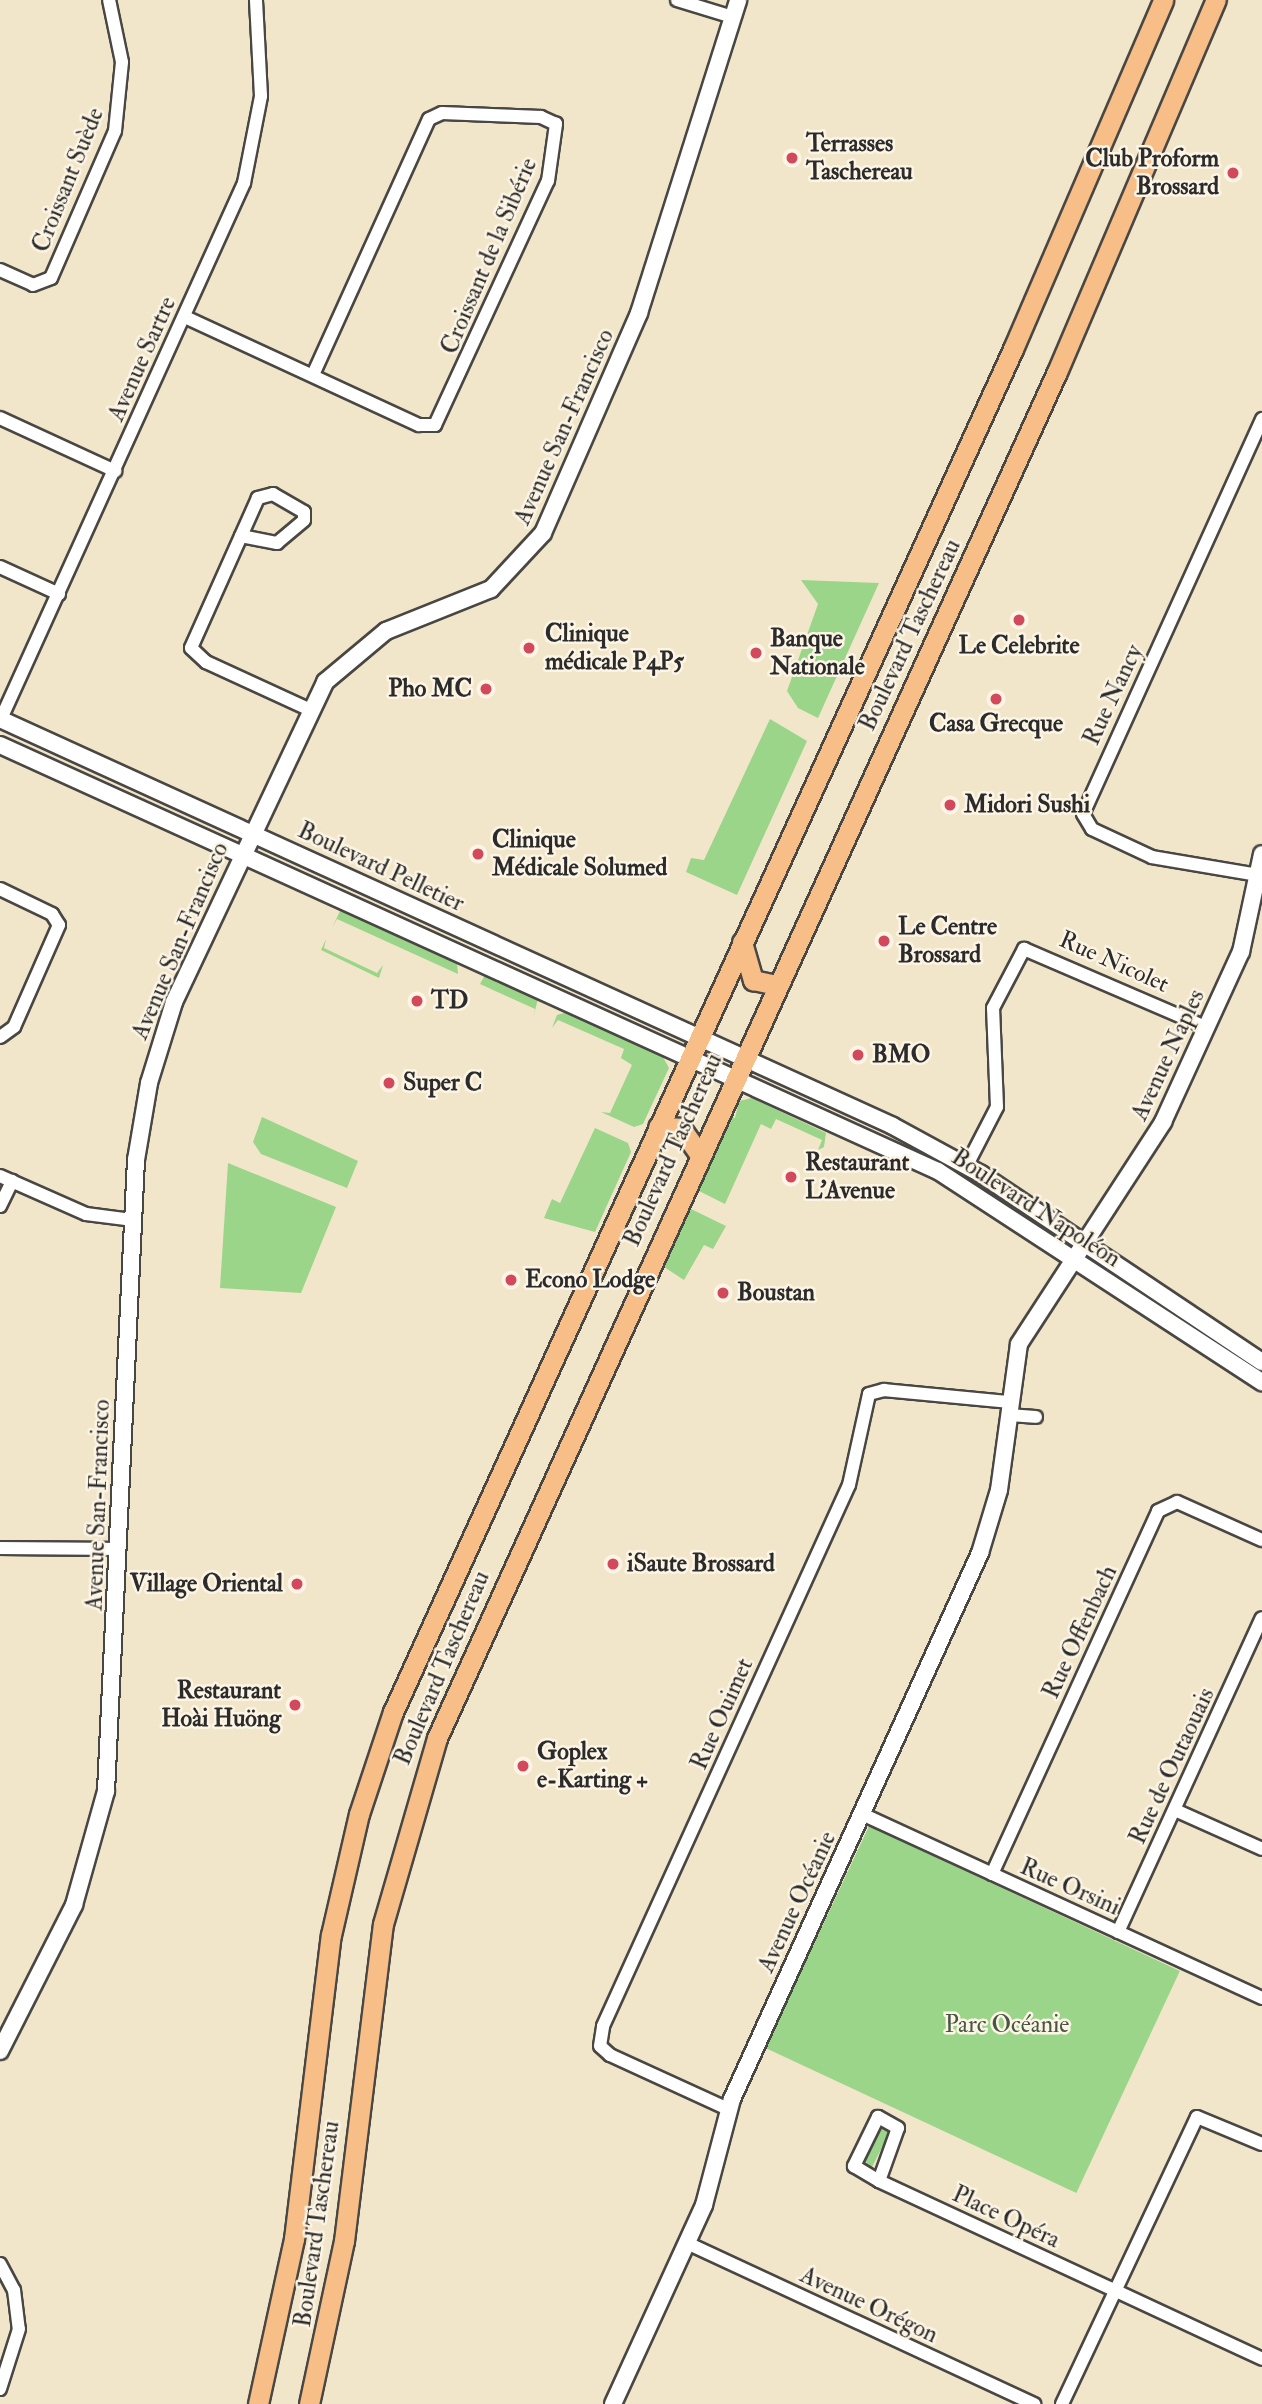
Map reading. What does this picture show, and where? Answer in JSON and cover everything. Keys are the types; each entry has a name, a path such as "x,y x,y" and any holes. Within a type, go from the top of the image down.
{"main road":[{"name":"Boulevard Taschereau","path":"258,2404 294,2239 327,1954 365,1795 427,1632 1018,338 1163,0"},
{"name":"Boulevard Taschereau","path":"309,2404 345,2231 376,1961 413,1809 452,1698 742,1057 1057,372 1216,0"},
{"path":"742,942 753,980 776,985"},
{"path":"658,1127 681,1129 699,1154"}],"street":[{"name":"Croissant Suède","path":"0,270 33,285 51,278 105,156 121,105 122,62 109,0"},
{"name":"Avenue Sartre","path":"0,720 185,317 253,152 262,69 256,0"},
{"path":"677,0 733,17"},
{"name":"Avenue San-Francisco","path":"0,2051 74,1905 97,1834 109,1764 132,1220 140,1128 156,1054 240,855 307,709 357,649 395,627 480,596 514,570 543,533 643,303 738,0"},
{"name":"Croissant de la Sibérie","path":"185,317 419,425 441,419 548,181 556,124 541,117 442,113 429,119 313,374"},
{"path":"0,418 115,471"},
{"name":"Rue Nancy","path":"1258,875 1152,857 1092,829 1083,814 1262,419"},
{"path":"241,536 277,543 304,520 304,512 262,495 241,536 191,648 206,662 307,709"},
{"path":"0,567 59,594"},
{"name":"Boulevard Pelletier","path":"0,720 742,1057"},
{"name":"Boulevard Pelletier","path":"0,745 733,1078"},
{"name":"Avenue Naples","path":"1073,1258 1157,1132 1207,1028 1244,941 1262,853"},
{"path":"0,889 52,914 59,925 13,1027 0,1037"},
{"path":"382,919 392,897"},
{"name":"Rue Nicolet","path":"967,1165 997,1107 993,1008 1024,948 1207,1028"},
{"path":"555,998 565,976"},
{"name":"Boulevard Napoléon","path":"742,1057 852,1106 967,1165 1262,1362"},
{"name":"Boulevard Napoléon","path":"733,1078 960,1182 1262,1382"},
{"path":"843,1127 852,1106"},
{"path":"0,1206 6,1178 86,1214 132,1220"},
{"name":"Avenue Océanie","path":"613,2404 710,2189 728,2109 980,1553 999,1490 1019,1344 1073,1258"},
{"name":"Rue Ouimet","path":"728,2109 610,2055 600,2046 603,2026 849,1485 869,1394 884,1390 1009,1408"},
{"path":"1009,1408 1036,1417"},
{"name":"Rue Offenbach","path":"992,1874 1158,1511 1177,1502 1262,1540"},
{"path":"0,1548 118,1549"},
{"name":"Rue de Outaouais","path":"1118,1932 1262,1618"},
{"path":"1175,1810 1262,1849"},
{"name":"Rue Orsini","path":"862,1814 1262,1998"},
{"name":"Place Opéra","path":"879,2181 898,2128 878,2117 854,2166 879,2181 1262,2359"},
{"path":"1062,2404 1196,2118 1262,2144"},
{"name":"Avenue Orégon","path":"687,2243 1034,2404"},
{"path":"0,2264 14,2290 19,2329 0,2389"}],"green space":[{"path":"801,580 879,583 818,718 798,708 787,691 818,604"},
{"path":"770,719 807,741 737,895 686,872 691,858 704,860"},
{"path":"341,909 457,962 458,974 337,919 332,928"},
{"path":"326,939 324,948 377,973 383,965 379,978 321,950"},
{"path":"485,975 538,999 533,1018 535,1009 480,984"},
{"path":"567,1012 663,1057 669,1068 643,1124 634,1127 601,1112 610,1113 632,1065 621,1058 624,1049 558,1020 552,1028 557,1015"},
{"path":"752,1098 826,1133 824,1147 818,1150 822,1140 776,1119 771,1129 761,1124 725,1204 695,1189 729,1116 735,1118 739,1101"},
{"path":"262,1117 358,1161 347,1188 261,1154 253,1142"},
{"path":"595,1128 628,1143 631,1152 595,1232 544,1218 552,1199 560,1203"},
{"path":"228,1163 336,1207 301,1293 220,1288"},
{"path":"687,1207 726,1226 713,1249 704,1245 684,1280 661,1265"},
{"name":"Parc Océanie","path":"869,1826 1180,1971 1076,2193 765,2048"},
{"path":"886,2127 890,2132 871,2169 865,2161 879,2128"}],"place":[{"name":"Terrasses Taschereau","path":"792,158"},
{"name":"Club Proform Brossard","path":"1233,173"},
{"name":"Le Celebrite","path":"1019,620"},
{"name":"Clinique médicale P4P5","path":"529,648"},
{"name":"Banque Nationale","path":"756,653"},
{"name":"Pho MC","path":"486,689"},
{"name":"Casa Grecque","path":"996,699"},
{"name":"Midori Sushi","path":"950,805"},
{"name":"Clinique Médicale Solumed","path":"478,854"},
{"name":"Le Centre Brossard","path":"884,941"},
{"name":"TD","path":"417,1001"},
{"name":"BMO","path":"858,1055"},
{"name":"Super C","path":"389,1083"},
{"name":"Restaurant L'Avenue","path":"791,1177"},
{"name":"Econo Lodge","path":"511,1280"},
{"name":"Boustan","path":"723,1293"},
{"name":"iSaute Brossard","path":"613,1564"},
{"name":"Village Oriental","path":"297,1584"},
{"name":"Restaurant Hoài Huöng","path":"295,1705"},
{"name":"Goplex e-Karting +","path":"523,1766"}]}
